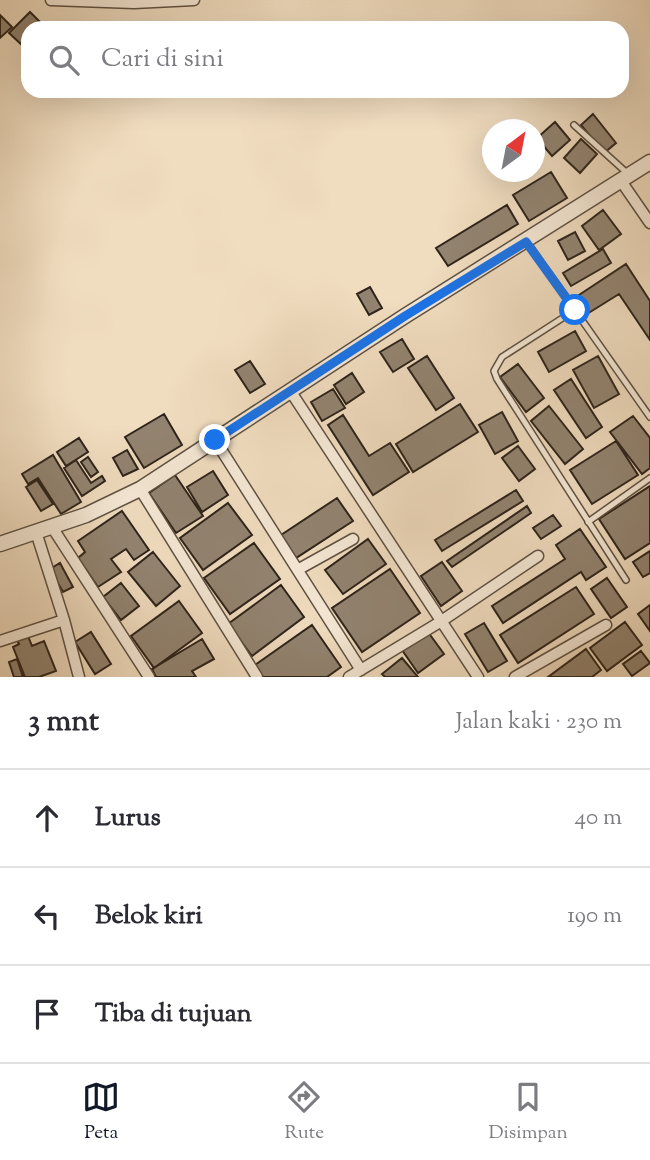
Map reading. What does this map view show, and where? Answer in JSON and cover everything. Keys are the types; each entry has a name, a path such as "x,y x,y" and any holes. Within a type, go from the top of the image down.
{"street":[{"path":"51,0 134,3 194,0"},
{"path":"0,544 86,515 140,489 405,316 650,162"},
{"path":"626,178 650,223"},
{"path":"291,392 478,677"},
{"path":"215,440 361,670"},
{"path":"140,489 257,677"},
{"path":"52,527 149,677"},
{"path":"36,533 79,677"},
{"path":"299,569 353,539"},
{"path":"349,677 440,622 538,556"},
{"path":"0,641 64,620"},
{"path":"515,677 606,625"}],"lane":[{"path":"574,125 626,178"},
{"path":"526,242 650,417"},
{"path":"575,310 502,357 494,371 626,580"},
{"path":"589,522 650,478"}],"building":[{"path":"30,12 39,21 21,21"},
{"path":"0,15 12,27 0,38"},
{"path":"21,21 21,44 9,33"},
{"path":"593,114 616,143 604,153 581,125"},
{"path":"555,122 570,140 552,156 545,148 545,131"},
{"path":"581,139 597,154 580,173 564,158"},
{"path":"551,172 567,198 529,221 513,195 534,182 545,182 545,176"},
{"path":"507,205 518,224 448,266 436,248"},
{"path":"603,210 621,234 599,250 582,226"},
{"path":"575,232 585,251 568,260 558,241"},
{"path":"603,249 611,263 571,286 563,273"},
{"path":"626,264 650,301 650,340 619,294 587,314 576,297"},
{"path":"370,287 382,308 369,315 357,294"},
{"path":"575,331 586,351 549,372 538,352"},
{"path":"402,339 414,359 393,372 380,352"},
{"path":"427,356 454,398 436,410 408,368"},
{"path":"598,356 619,394 594,408 573,370"},
{"path":"250,361 265,384 250,393 235,370"},
{"path":"518,364 544,398 526,412 500,377"},
{"path":"352,373 364,392 346,404 334,385"},
{"path":"571,379 602,427 586,438 554,390"},
{"path":"333,389 345,408 322,421 311,402"},
{"path":"460,404 478,432 413,472 396,444"},
{"path":"549,406 583,449 565,464 531,421"},
{"path":"502,412 518,441 495,454 479,425"},
{"path":"164,414 182,445 144,468 125,437"},
{"path":"343,415 369,456 390,443 409,472 373,495 328,425"},
{"path":"633,416 650,438 650,468 642,474 610,432"},
{"path":"79,438 88,452 66,466 57,452"},
{"path":"616,441 638,475 592,504 570,470"},
{"path":"518,446 535,469 519,481 502,458"},
{"path":"127,450 138,469 123,476 113,458"},
{"path":"53,455 81,502 61,514 38,478 28,484 22,474"},
{"path":"88,457 98,472 91,477 81,462"},
{"path":"76,460 91,483 102,476 105,481 82,496 64,468"},
{"path":"213,471 228,495 202,512 187,487"},
{"path":"175,475 203,516 176,533 149,493"},
{"path":"37,480 53,504 41,511 26,487"},
{"path":"650,486 650,543 625,559 599,519"},
{"path":"516,490 523,501 442,551 435,540"},
{"path":"337,498 353,521 296,558 281,535"},
{"path":"228,503 252,535 203,570 180,538"},
{"path":"527,506 531,513 452,567 447,561"},
{"path":"122,511 149,550 134,560 126,549 111,559 121,572 98,587 78,558 85,552 78,541"},
{"path":"553,515 561,526 541,539 533,528"},
{"path":"580,529 606,567 586,580 581,572 503,623 492,606 565,559 556,545"},
{"path":"368,539 386,564 343,594 325,570"},
{"path":"254,543 280,579 230,614 204,578"},
{"path":"650,551 650,573 643,577 633,562"},
{"path":"153,552 180,586 156,606 128,572"},
{"path":"442,562 462,591 441,606 421,576"},
{"path":"60,563 73,587 63,592 50,569"},
{"path":"390,569 420,613 362,652 332,608"},
{"path":"607,578 627,607 611,618 591,589"},
{"path":"121,583 139,606 121,620 103,597"},
{"path":"281,585 304,617 252,656 228,624"},
{"path":"576,587 594,614 518,663 500,635"},
{"path":"179,601 202,633 154,668 131,636"},
{"path":"650,605 650,631 638,614"},
{"path":"625,622 642,645 607,671 590,648"},
{"path":"484,623 507,661 488,672 465,634"},
{"path":"312,625 341,667 327,677 263,677 255,665"},
{"path":"91,632 111,664 95,674 75,642"},
{"path":"428,632 444,654 418,673 402,650"},
{"path":"28,636 32,646 44,641 56,671 39,677 25,677 13,647 19,644 17,640"},
{"path":"202,639 214,659 192,671 196,677 156,677 152,669"},
{"path":"586,649 601,670 592,677 548,677"},
{"path":"641,651 650,663 632,676 623,664"},
{"path":"402,658 418,677 385,677 382,674"},
{"path":"17,659 23,677 14,677 9,662"}],"route":[{"path":"215,440 405,316 526,242 575,310"}]}
